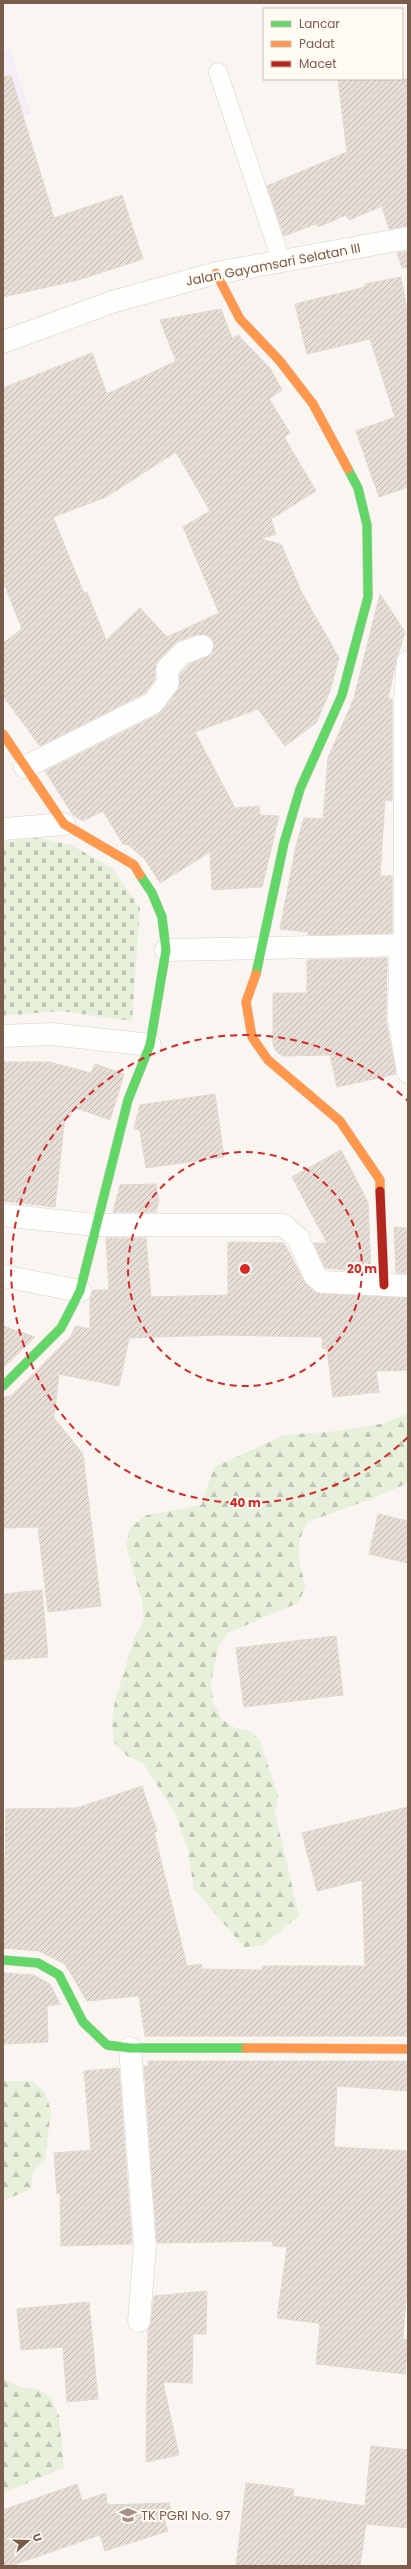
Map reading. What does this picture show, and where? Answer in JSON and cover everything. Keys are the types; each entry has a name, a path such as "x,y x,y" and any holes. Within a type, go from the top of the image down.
{"street":[{"name":"Jalan Gayamsari Selatan III","path":"3,342 112,302 216,273 408,238"},
{"path":"216,273 240,320 279,360 313,404 358,488 367,525 368,597 342,695 300,789 284,843 258,967 246,1002 252,1037 268,1060 340,1121 380,1180 384,1285"},
{"path":"25,767 153,703 168,683 168,669 182,653 202,646"},
{"path":"408,662 405,699 404,945 398,1020 408,1072"},
{"path":"3,734 64,824 134,865 152,893 162,917 166,950 150,1045 128,1100 95,1225 80,1291 61,1328 3,1386"},
{"path":"3,829 64,824"},
{"path":"166,950 404,945"},
{"path":"3,1036 12,1034 51,1034 150,1045"},
{"path":"3,1215 95,1225 283,1225 298,1238 315,1276 322,1282 408,1286"},
{"path":"3,1276 80,1291"},
{"path":"3,1960 38,1963 59,1975 83,2022 107,2045 130,2048 408,2049"},
{"path":"130,2048 145,2246 139,2321"}],"lane":[{"path":"218,72 281,260"}],"shaded area":[{"path":"10,49 31,114 3,123 3,52"}],"green space":[{"path":"35,837 71,845 112,868 140,908 132,1021 60,1011 3,1016 3,842"},
{"path":"408,1413 408,1483 374,1498 307,1522 300,1539 299,1547 299,1561 306,1587 298,1603 228,1633 218,1648 211,1683 213,1702 221,1718 235,1728 251,1731 260,1741 278,1796 275,1813 299,1916 262,1946 244,1947 194,1889 188,1851 176,1815 143,1763 127,1756 114,1742 112,1721 115,1701 134,1639 144,1620 142,1601 126,1546 130,1527 147,1515 201,1505 214,1467 285,1435 338,1431 385,1423"},
{"path":"3,2081 32,2081 45,2092 51,2111 45,2160 33,2172 31,2189 3,2201"},
{"path":"3,2375 5,2379 20,2387 39,2389 52,2400 59,2416 64,2468 3,2493"}],"building":[{"path":"11,76 54,218 122,195 143,259 78,280 3,297 3,77"},
{"path":"408,79 408,226 389,229 382,206 349,220 346,215 318,227 316,224 284,236 267,186 347,152 338,80"},
{"path":"408,251 408,267 402,268 397,253"},
{"path":"401,277 408,315 408,487 379,497 356,431 395,417 370,339 307,354 295,304 365,287 365,284"},
{"path":"221,309 232,338 238,335 270,368 282,390 269,399 290,433 284,437 316,491 271,519 276,534 260,539 281,544 302,593 339,658 330,691 316,723 285,746 258,709 195,732 235,808 259,806 260,815 279,816 262,887 212,890 210,852 160,883 144,858 128,845 123,844 103,811 83,821 73,815 45,771 159,714 178,690 180,674 189,664 212,654 214,642 210,637 198,634 178,641 158,661 155,670 155,679 145,693 40,746 3,696 3,643 22,629 3,581 3,388 92,353 107,394 176,361 160,320","holes":["176,452 210,511 183,527 219,613 167,637 140,608 106,640 87,592 84,593 53,517 106,497"]},
{"path":"380,594 405,632 396,661 388,699 392,699 392,801 385,800 380,876 392,876 392,933 308,935 308,932 280,929 296,846 304,818 323,819 328,758 354,698"},
{"path":"387,958 386,1020 396,1074 337,1087 330,1055 283,1056 277,1052 273,1046 273,993 307,993 307,960"},
{"path":"3,1062 49,1062 91,1073 95,1064 124,1074 110,1120 73,1107 70,1118 65,1117 55,1207 3,1201"},
{"path":"215,1094 224,1157 146,1168 140,1131 134,1128 140,1105"},
{"path":"341,1150 368,1202 371,1272 325,1268 314,1243 327,1243 292,1177"},
{"path":"156,1184 159,1200 156,1212 113,1212 120,1185"},
{"path":"394,1227 408,1228 408,1273 396,1273"},
{"path":"106,1238 146,1238 151,1297 228,1295 228,1242 284,1243 304,1281 314,1292 321,1294 408,1298 408,1370 376,1371 379,1392 333,1397 327,1349 322,1348 322,1337 217,1335 129,1338 119,1386 59,1374 54,1418 83,1454 101,1606 48,1612 38,1527 3,1528 3,1398 12,1395 70,1337 76,1326 90,1329 90,1299 93,1290 109,1290"},
{"path":"3,1326 35,1337 3,1368"},
{"path":"378,1514 408,1521 408,1563 369,1554"},
{"path":"42,1590 48,1657 3,1660 3,1594"},
{"path":"336,1636 343,1695 244,1707 236,1648"},
{"path":"142,1786 157,1831 154,1832 187,1966 201,1964 202,1969 262,1970 263,1966 365,1966 362,1880 317,1891 302,1833 408,1807 408,2036 145,2036 139,1996 87,2001 65,1964 39,1951 3,1948 6,1809 77,1808"},
{"path":"3,1973 34,1975 50,1984 60,2004 47,2006 48,2042 3,2044"},
{"path":"148,2061 408,2061 408,2091 337,2086 334,2147 408,2151 408,2273 403,2339 408,2340 408,2344 405,2374 316,2364 320,2326 318,2323 277,2318 287,2247 273,2246 272,2241 157,2243 144,2066 149,2066"},
{"path":"119,2068 132,2244 61,2246 60,2193 57,2194 54,2153 91,2150 84,2071"},
{"path":"207,2291 206,2334 193,2334 192,2383 163,2382 179,2455 146,2462 148,2330 151,2322 154,2296"},
{"path":"89,2302 98,2399 67,2402 63,2347 21,2350 17,2309"},
{"path":"371,2446 408,2450 408,2528 366,2524 360,2566 236,2566 246,2483 294,2489 293,2496 365,2506"},
{"path":"77,2484 82,2501 106,2493 107,2505 169,2503 171,2510 162,2513 168,2531 105,2551 100,2535 10,2566 3,2566 3,2510"}],"traffic: fast":[{"path":"256,974 284,843 300,789 342,695 368,597 367,525 358,488 348,469"},
{"path":"3,1386 61,1328 80,1291 128,1100 150,1045 166,950 162,917 152,893 140,875"},
{"path":"3,1960 38,1963 59,1975 83,2022 107,2045 130,2048 246,2048"}],"traffic: slow":[{"path":"216,273 240,319 279,360 313,404 348,469"},
{"path":"3,734 64,824 134,865 140,875"},
{"path":"256,974 246,1002 252,1037 268,1060 340,1121 380,1180 380,1191"},
{"path":"246,2048 408,2049"}],"traffic: jam":[{"path":"380,1191 384,1285"}],"place":[{"name":"TK PGRI No. 97","path":"128,2515"}]}
